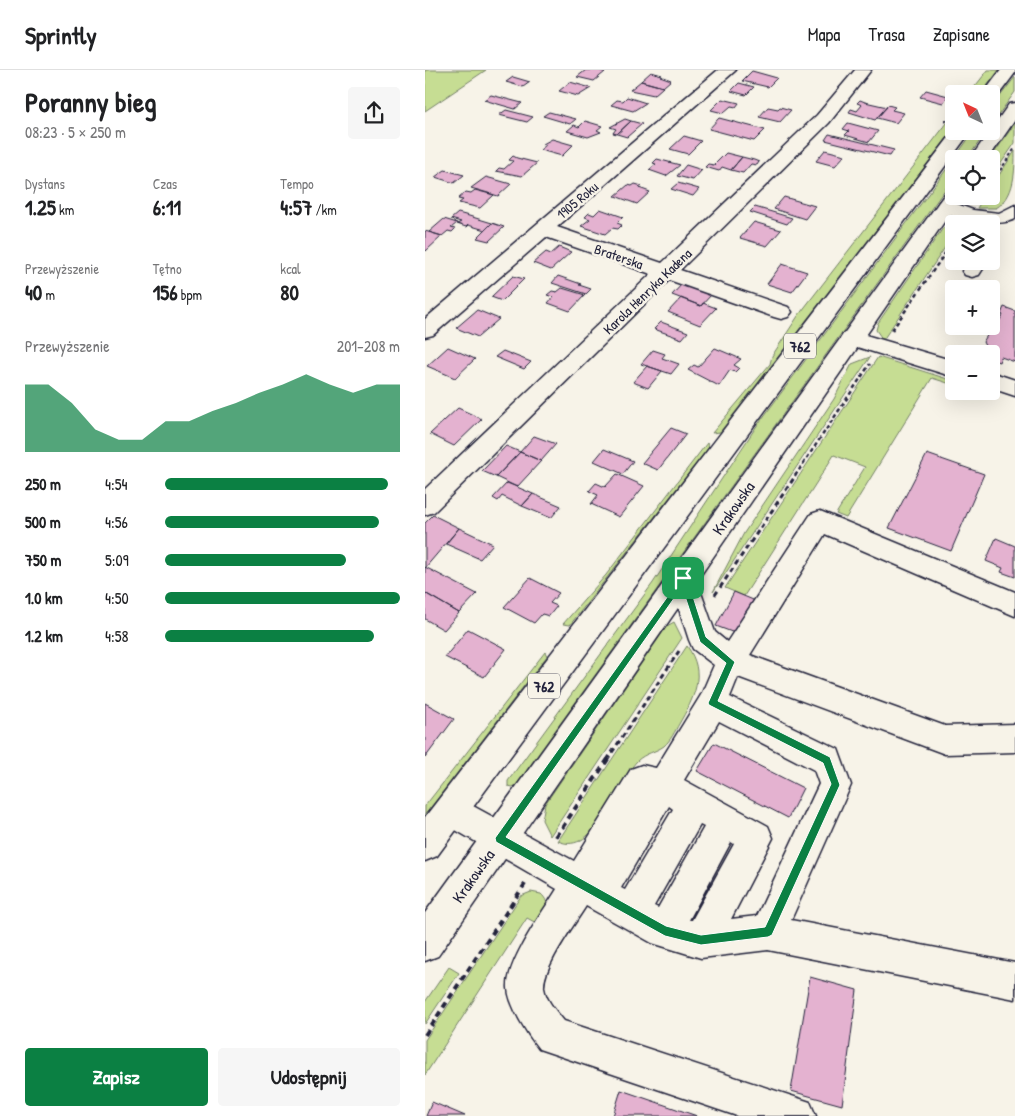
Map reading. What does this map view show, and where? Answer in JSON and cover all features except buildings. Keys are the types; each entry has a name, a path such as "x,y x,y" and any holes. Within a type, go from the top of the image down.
{"main road":[{"name":"1905 Roku","path":"425,330 728,70"},
{"name":"Karola Henryka Kadena","path":"425,505 823,119 863,70"},
{"path":"998,85 1009,70"},
{"path":"985,150 1015,108"},
{"name":"762","path":"425,844 956,140"},
{"name":"Krakowska","path":"425,944 946,205"},
{"path":"956,205 970,216 1008,215"},
{"path":"1000,225 1008,215"},
{"name":"Braterska","path":"543,229 781,312"},
{"path":"852,338 945,366"},
{"path":"1000,383 1015,388"},
{"path":"663,785 713,703 730,662 820,521 1015,604"},
{"path":"683,578 696,624 703,640 730,662 945,740 1015,738"},
{"path":"713,703 827,760 835,785 768,932"},
{"path":"701,940 755,838 663,785 642,780 589,888 531,965 526,988 537,1017 553,1036 796,1116"},
{"path":"631,913 695,803"},
{"path":"451,810 665,931 701,940 768,932 835,947 1015,981"},
{"path":"665,931 725,821"}],"path":[{"path":"1000,170 1015,148"},
{"path":"890,334 945,253"},
{"path":"425,1035 875,357"}],"green space":[{"path":"425,70 486,70 425,111"},
{"path":"988,70 999,70 988,85 976,85"},
{"path":"1015,77 1015,92 1000,113 1000,96"},
{"path":"1015,123 1015,143 1000,165 1000,150 996,150"},
{"path":"945,126 946,140 720,432 712,433 770,364 772,356 798,316"},
{"path":"968,140 981,140 973,150 960,150"},
{"path":"1015,151 1013,183 1007,197 1000,205 1000,174"},
{"path":"945,171 945,189 516,785 513,787 508,786 508,781 653,583 756,427"},
{"path":"979,205 1000,205 996,208 977,208"},
{"path":"945,227 945,247 883,340 876,330 878,323"},
{"path":"870,357 713,592 744,533 834,399 852,364"},
{"path":"878,357 945,378 945,382 932,378 846,518 836,514 865,467 834,455 744,596 725,588"},
{"path":"707,443 709,447 570,625 563,624 606,575"},
{"path":"674,622 682,638 550,836 542,820 545,804 667,626"},
{"path":"687,646 696,666 696,686 689,705 671,738 664,746 637,761 629,771 604,815 584,839 571,843 558,841"},
{"path":"545,652 547,656 425,815 425,806"},
{"path":"531,892 541,894 547,905 546,913 540,925 527,918 425,1075 425,1040 521,896"},
{"path":"449,967 459,973 425,1024 425,1002"}],"route":[{"path":"683,578 696,624 703,640 730,662 713,703 827,760 835,785 768,932 701,940 665,931 499,838 683,578"}]}
